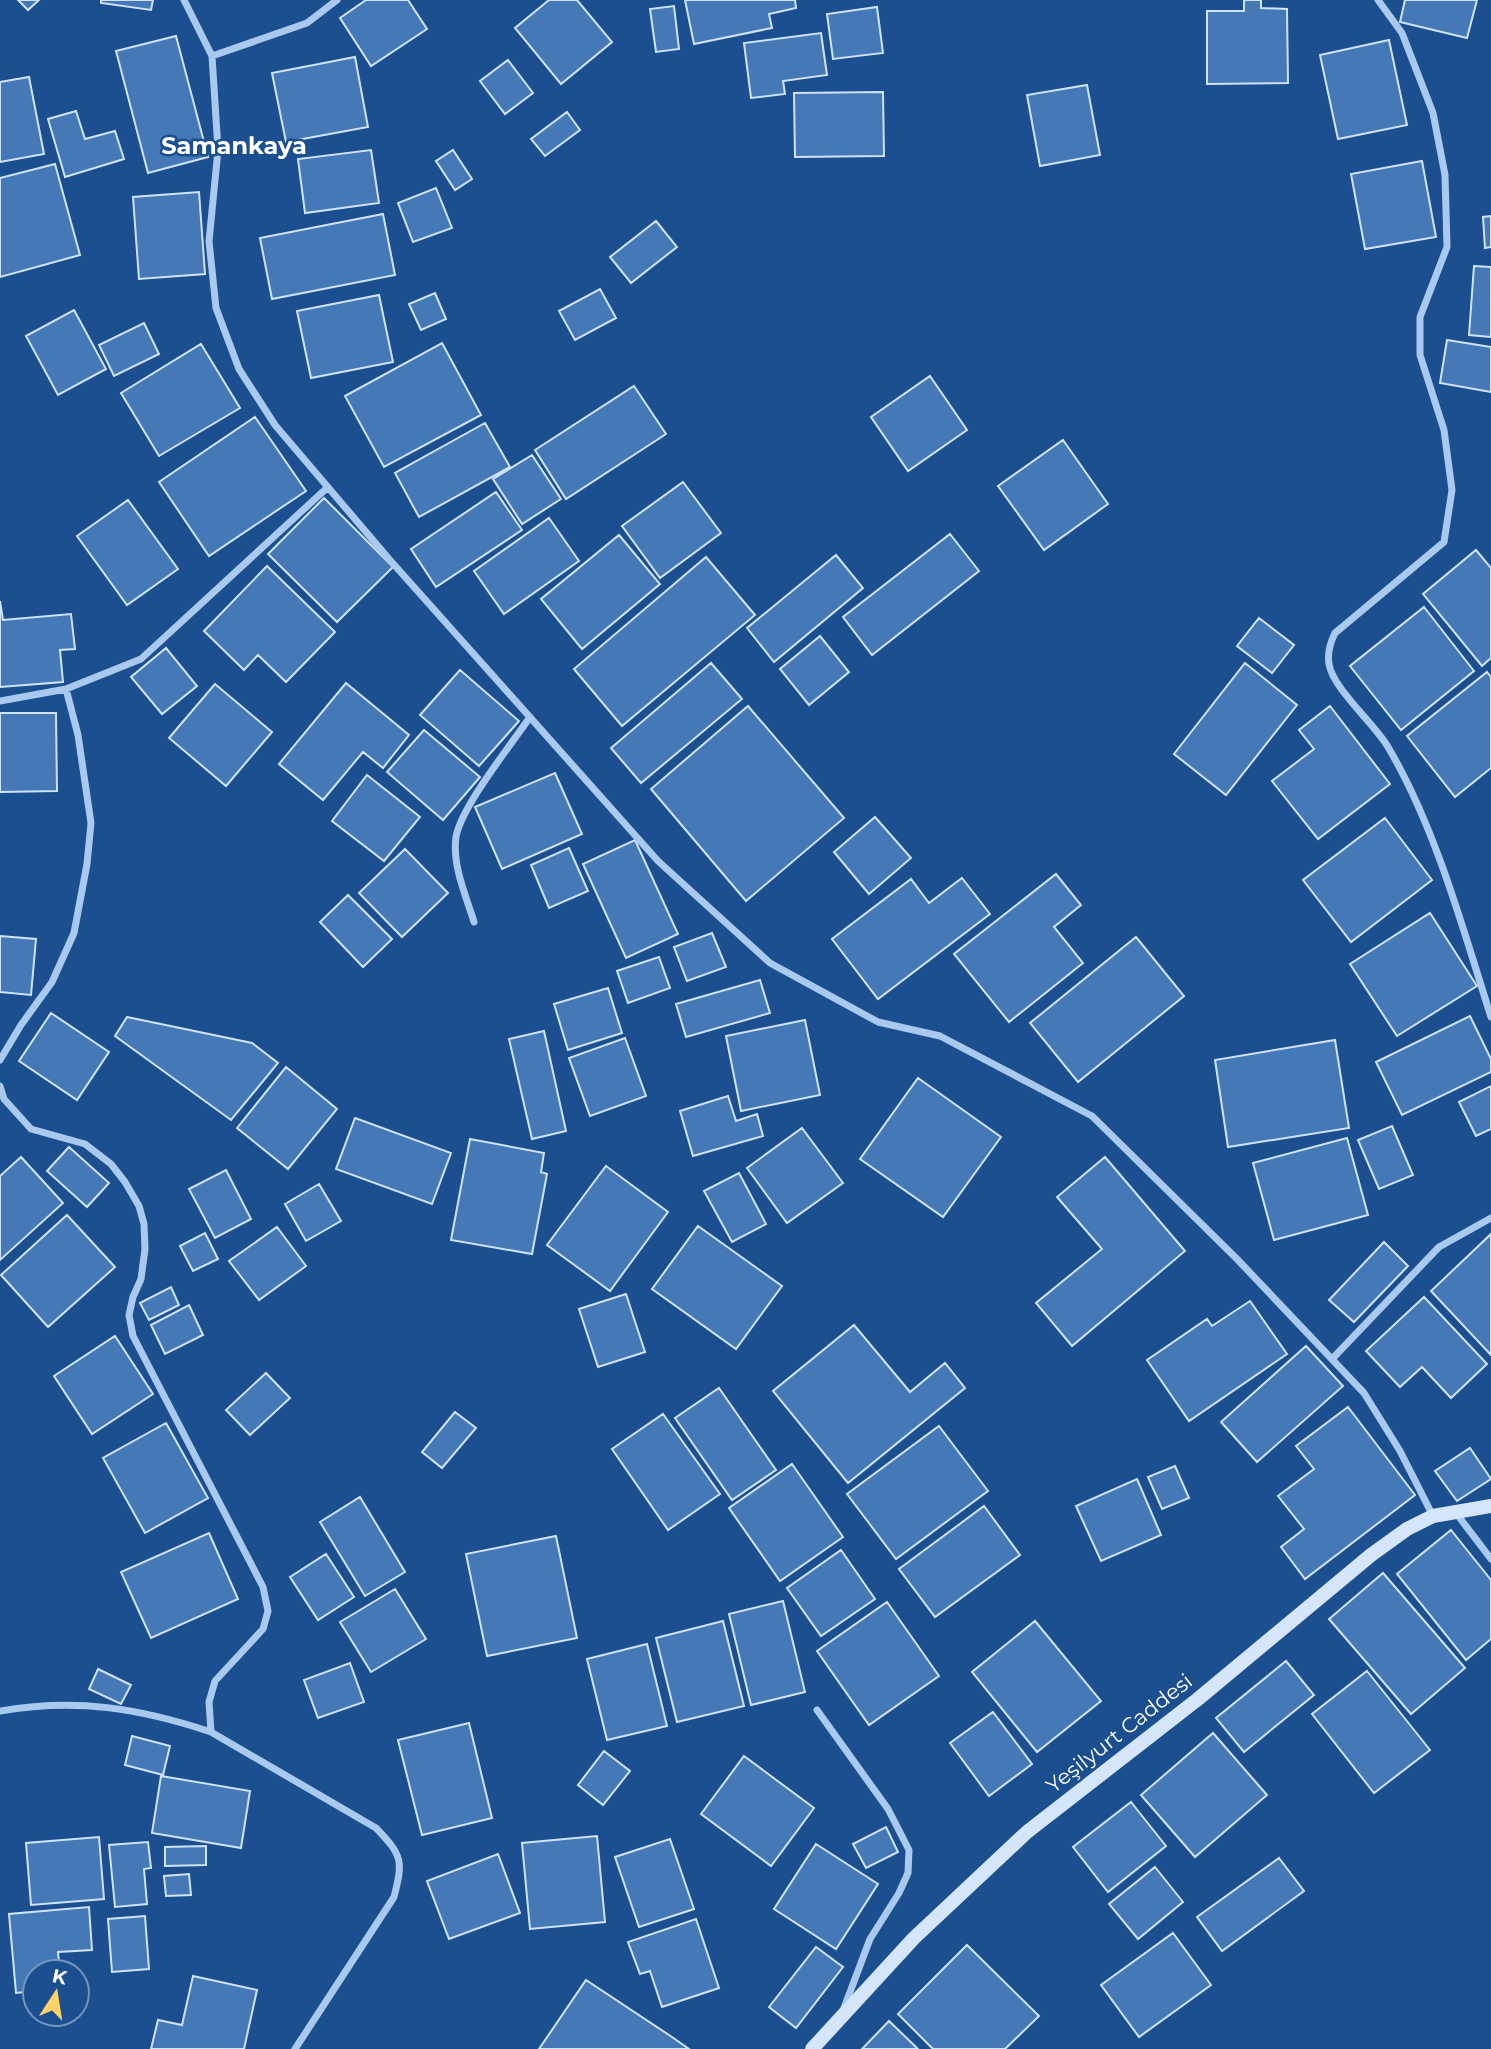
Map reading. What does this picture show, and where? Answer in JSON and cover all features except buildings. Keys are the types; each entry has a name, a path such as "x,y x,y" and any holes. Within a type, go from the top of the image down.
{"main road":[{"name":"Yeşilyurt Caddesi","path":"812,2049 914,1938 1027,1832 1198,1699 1371,1555 1407,1529 1433,1516 1491,1506"}],"street":[{"path":"184,0 212,56 218,150 209,241 216,308 239,369 275,425 658,861 771,963 878,1021 940,1036 1093,1116 1333,1358 1364,1393 1400,1451 1433,1516"},
{"path":"212,56 307,23 337,0"},
{"path":"1378,0 1402,33 1433,113 1445,175 1447,247 1420,317 1420,355 1444,430 1452,490 1444,542 1335,633 1329,648 1329,666 1341,687 1387,744 1419,805 1491,1017"},
{"path":"0,701 66,688 141,659 328,487"},
{"path":"0,1060 52,982 69,945 74,933 87,863 91,824 88,796 78,735 66,688"},
{"path":"474,922 456,861 456,838 463,816 530,717"},
{"path":"0,1086 4,1099 31,1129 85,1144 111,1164 139,1206 144,1224 145,1249 141,1279 129,1315 133,1336 249,1556 263,1587 268,1611 263,1629 215,1681 209,1702 211,1732"},
{"path":"1333,1358 1439,1247 1491,1218"},
{"path":"1456,1513 1491,1559"},
{"path":"0,1711 36,1705 109,1706 172,1719 211,1732 376,1828 395,1848 401,1869 394,1897 295,2049"},
{"path":"817,1710 888,1809 909,1850 908,1873 900,1893 870,1939 840,2018"}],"district":[{"name":"Samankaya","path":"234,145"}]}
